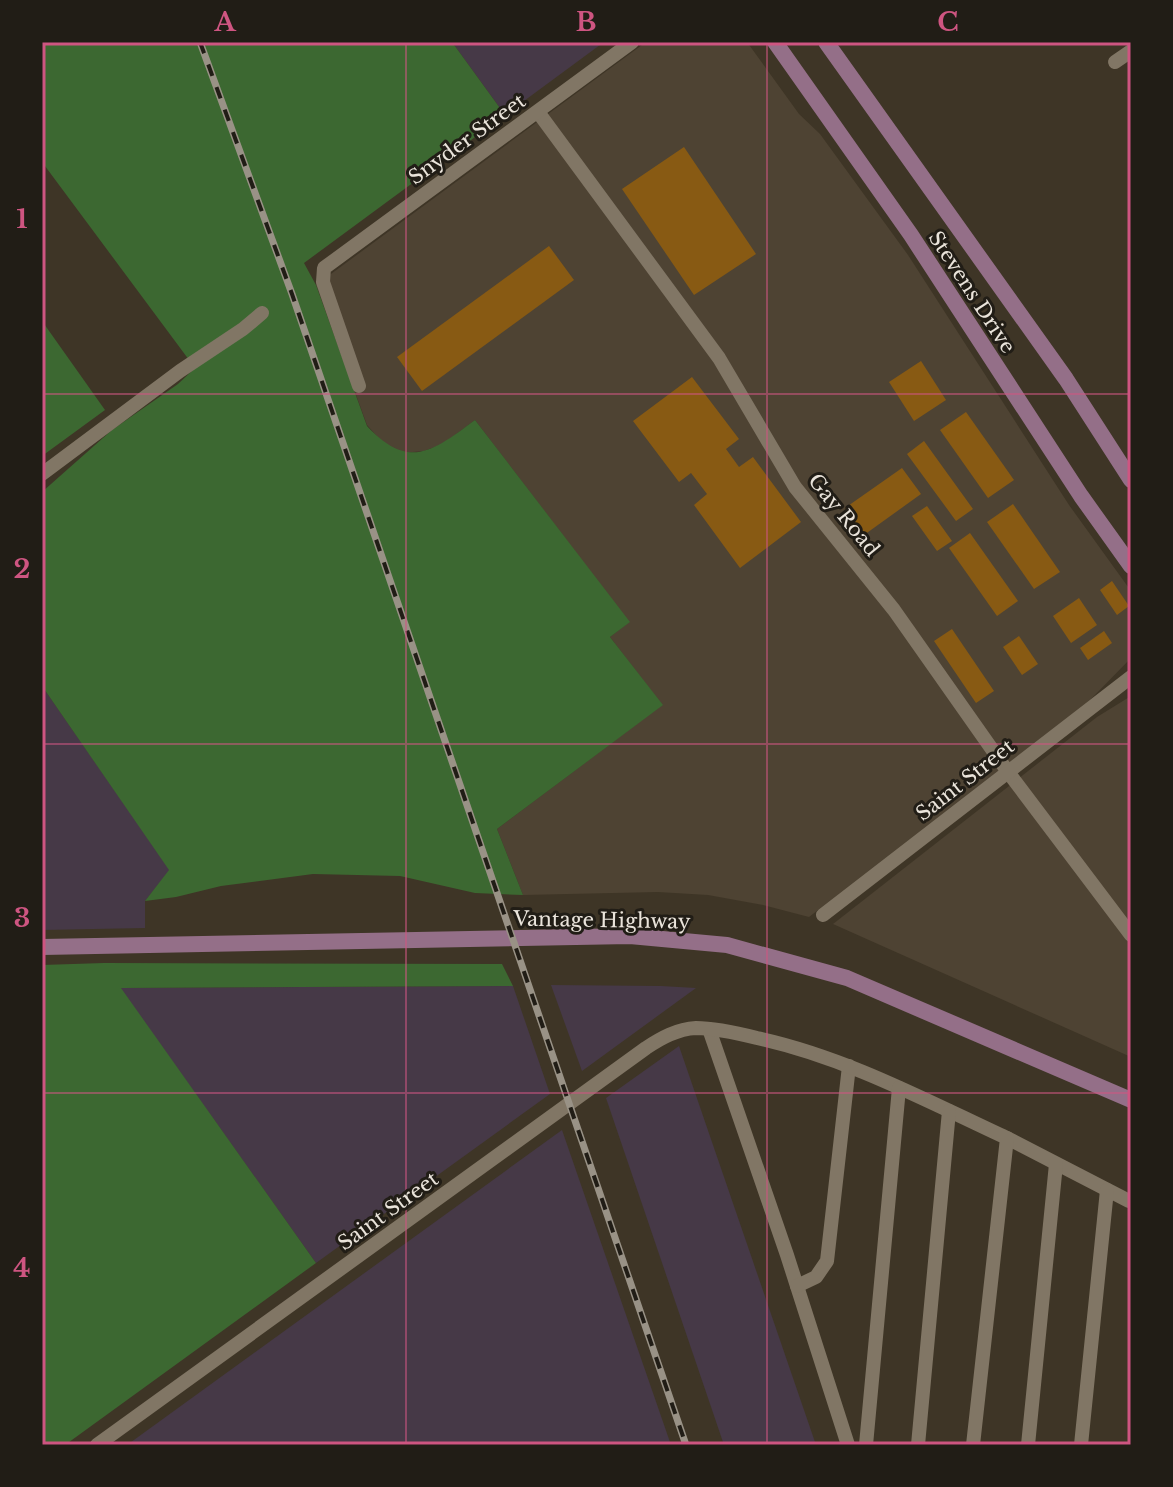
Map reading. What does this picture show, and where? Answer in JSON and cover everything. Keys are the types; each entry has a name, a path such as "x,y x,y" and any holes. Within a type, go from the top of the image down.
{"main road":[{"name":"Stevens Drive","path":"775,42 911,235 1081,496 1131,566"},
{"name":"Stevens Drive","path":"826,42 1066,379 1131,480"},
{"name":"Vantage Highway","path":"42,947 630,936 727,945 777,956 847,978 1131,1100"}],"street":[{"name":"Snyder Street","path":"359,386 323,282 324,268 632,42"},
{"path":"1115,62 1131,51"},
{"name":"Gay Road","path":"538,112 719,358 795,487 894,610 1008,772 1131,935"},
{"path":"42,474 262,313"},
{"name":"Saint Street","path":"823,915 1131,677"},
{"path":"848,1445 709,1029 776,1042 849,1066 1007,1138 1129,1201"},
{"name":"Saint Street","path":"97,1445 646,1048 680,1031 709,1029"},
{"path":"797,1286 816,1277 827,1261 849,1066"},
{"path":"866,1445 899,1088"},
{"path":"918,1445 949,1111"},
{"path":"973,1445 1007,1138"},
{"path":"1028,1445 1056,1164"},
{"path":"1081,1445 1107,1190"}],"shaded area":[{"path":"452,42 604,42 505,115"},
{"path":"646,42 747,42 799,114 820,134 908,255 1069,505 1131,591 1131,658 1090,700 809,917 708,895 658,892 523,895 497,829 662,705 610,637 629,622 475,420 443,444 424,451 402,453 382,442 367,425 316,285"},
{"path":"42,686 170,870 145,901 145,928 42,930"},
{"path":"1131,696 1131,1057 833,924 1097,717"},
{"path":"551,985 661,986 696,988 582,1071"},
{"path":"513,986 550,1094 316,1263 120,988"},
{"path":"679,1046 816,1445 724,1445 606,1098"},
{"path":"562,1130 671,1445 127,1445"}],"green space":[{"path":"42,42 452,42 505,115 304,263 316,285 367,426 396,448 421,452 446,440 475,420 630,622 610,637 663,705 497,829 523,895 475,893 400,876 313,874 221,886 145,901 169,870 42,686 42,492 112,430 178,384 195,368 42,162"},
{"path":"42,321 105,410 42,456"},
{"path":"502,964 513,986 121,988 316,1263 65,1445 42,1445 42,965"}],"building":[{"path":"684,147 756,254 694,295 622,189"},
{"path":"549,246 574,280 422,391 397,357"},
{"path":"921,361 946,400 914,421 889,382"},
{"path":"692,377 739,439 726,449 739,467 753,457 801,522 740,568 694,505 707,494 691,473 679,482 633,421"},
{"path":"966,412 1014,480 988,498 940,430"},
{"path":"924,441 973,509 956,521 907,454"},
{"path":"902,468 921,494 864,535 845,508"},
{"path":"1013,504 1060,572 1034,589 987,522"},
{"path":"927,506 952,541 937,551 912,516"},
{"path":"970,533 1018,601 997,616 949,548"},
{"path":"1112,581 1129,606 1117,615 1100,590"},
{"path":"1079,598 1097,625 1071,643 1053,616"},
{"path":"952,629 994,691 976,703 934,641"},
{"path":"1104,631 1112,643 1088,660 1080,648"},
{"path":"1019,636 1038,664 1022,675 1003,647"}],"railway":[{"path":"200,42 292,294 686,1445"}]}
